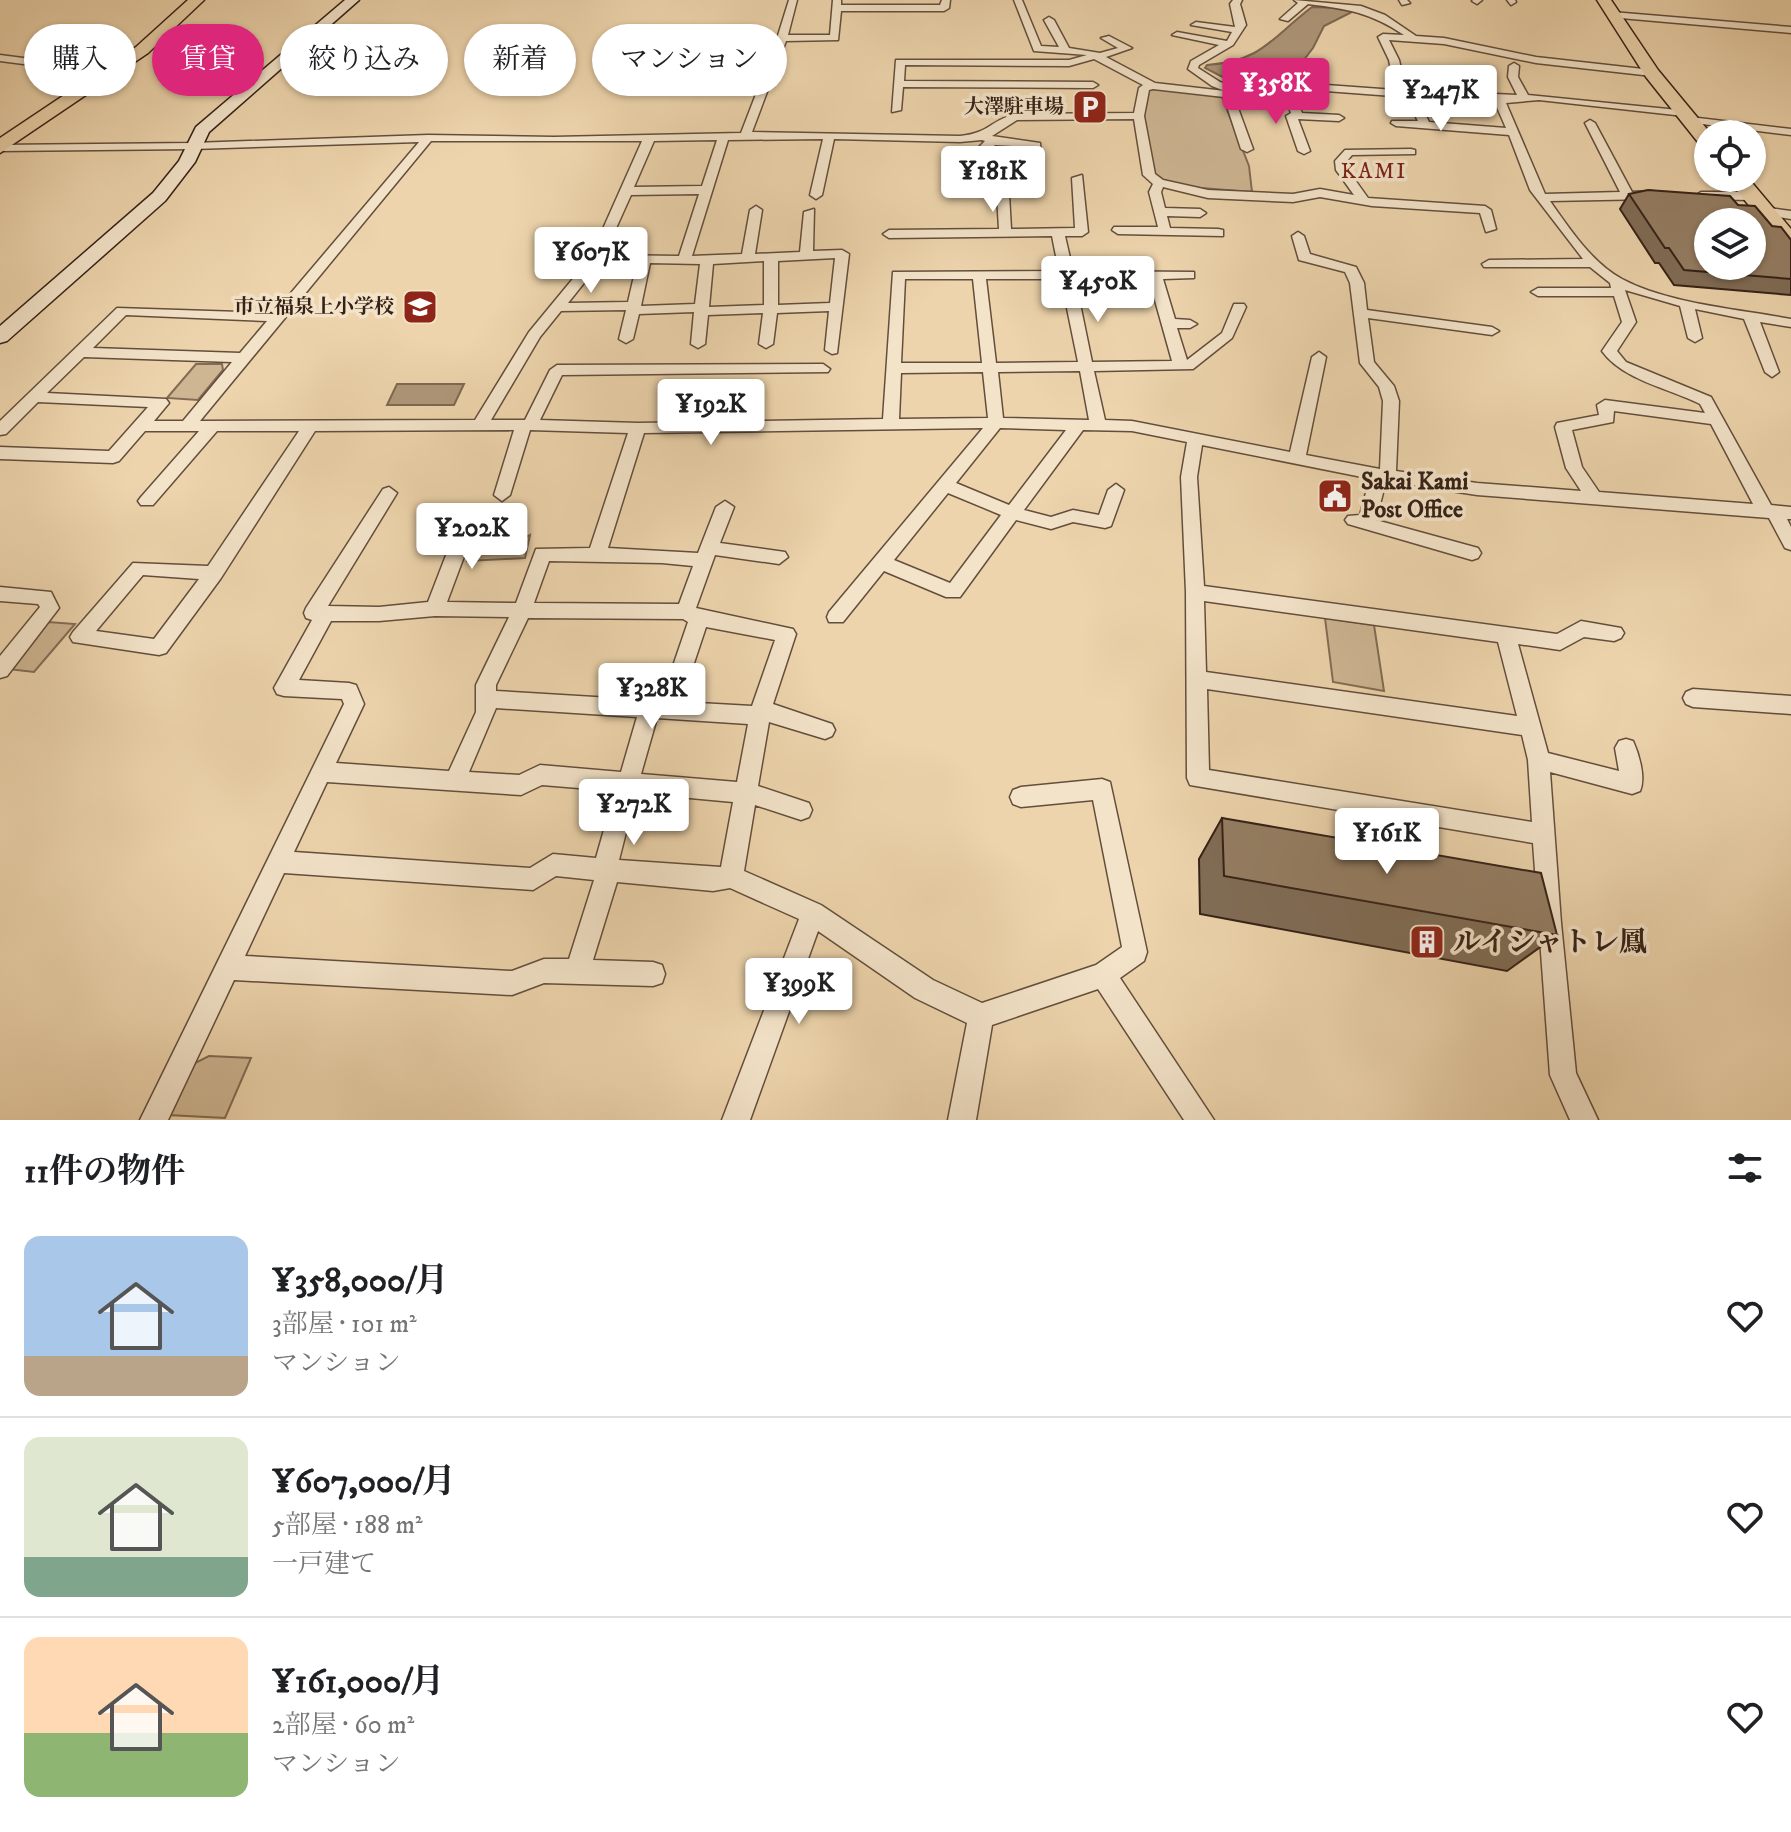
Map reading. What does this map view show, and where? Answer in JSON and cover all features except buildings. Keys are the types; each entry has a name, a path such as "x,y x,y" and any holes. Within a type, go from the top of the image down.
{"main road":[{"path":"136,39 180,0"},
{"path":"136,53 197,0"},
{"path":"1608,8 1652,73 1694,125"},
{"path":"0,131 58,96"},
{"path":"0,147 67,96"},
{"path":"1748,192 1791,243"}],"street":[{"path":"0,337 159,197 187,162 202,130 353,0"},
{"path":"786,24 793,0"},
{"path":"787,38 835,38 838,4 944,8 946,0"},
{"path":"1018,0 1037,49 1098,55 1153,86"},
{"path":"1238,0 1235,4 1241,25 1238,30 1228,44 1195,63 1193,69 1216,84 1248,94"},
{"path":"1285,19 1302,1 1367,3 1412,37"},
{"path":"1608,8 1791,30"},
{"path":"1049,20 1066,51"},
{"path":"1196,25 1238,30"},
{"path":"896,110 900,62 1069,63 1127,48 1109,39 1130,34"},
{"path":"1177,35 1228,44"},
{"path":"1425,125 1406,93 1383,37 1412,37 1536,60 1652,73"},
{"path":"0,58 24,61"},
{"path":"1014,62 1016,86"},
{"path":"1514,66 1513,77 1524,98"},
{"path":"898,84 1093,85"},
{"path":"1490,229 1485,210 1320,193 1293,198 1208,194 1159,183 1149,175 1139,116 1144,88 1153,86 1248,94 1299,86 1499,100 1524,98 1687,116 1786,131 1791,143"},
{"path":"1287,88 1298,116"},
{"path":"1228,94 1247,149"},
{"path":"745,136 760,96"},
{"path":"1499,100 1529,166 1532,180 1543,198 1592,263 1618,287 1629,322 1609,351 1621,365 1706,401 1777,511 1791,543"},
{"path":"0,147 193,146 428,138 724,136 987,139 1036,145 1037,183 1027,190 1003,194 983,192 982,150 987,139 1000,121 1017,117 1139,116"},
{"path":"1304,151 1291,116 1339,118"},
{"path":"1396,123 1513,132"},
{"path":"1590,123 1628,195"},
{"path":"684,260 724,136"},
{"path":"815,195 829,136"},
{"path":"479,426 534,335 596,259 650,137"},
{"path":"187,426 428,138"},
{"path":"1363,199 1342,170 1344,156 1349,152 1411,152"},
{"path":"889,234 1082,232 1078,178"},
{"path":"1159,183 1155,192 1165,232"},
{"path":"628,191 706,190"},
{"path":"1003,194 1005,232"},
{"path":"1543,198 1659,195"},
{"path":"1690,196 1757,204 1791,215"},
{"path":"748,259 756,210"},
{"path":"806,257 810,212"},
{"path":"1160,212 1200,213"},
{"path":"1118,230 1218,233"},
{"path":"1058,232 1098,424"},
{"path":"1298,236 1304,257 1351,270 1357,283 1367,363 1386,386 1391,401 1379,474 1371,482 1376,489 1360,522 1472,553"},
{"path":"596,259 771,259 842,254 832,350"},
{"path":"766,344 771,309 771,259"},
{"path":"626,339 644,260"},
{"path":"698,344 707,260"},
{"path":"1489,264 1592,263"},
{"path":"891,425 891,275 1189,275"},
{"path":"836,617 996,423 979,275"},
{"path":"1155,275 1181,366"},
{"path":"1538,292 1618,287 1791,323"},
{"path":"1686,303 1695,338"},
{"path":"557,307 836,307"},
{"path":"893,368 1188,366 1225,339 1235,326 1239,307"},
{"path":"0,430 122,311 280,317"},
{"path":"1360,313 1492,331"},
{"path":"1750,315 1772,372"},
{"path":"1169,323 1190,324"},
{"path":"80,352 242,358"},
{"path":"1297,459 1319,357"},
{"path":"502,495 527,425 557,370 823,369"},
{"path":"0,453 113,457 161,403 34,397"},
{"path":"1595,499 1574,468 1563,427 1607,418 1605,405 1716,420"},
{"path":"881,562 953,592 1079,424"},
{"path":"141,426 527,425 638,428 1098,424 1132,426 1379,474 1477,489 1777,511"},
{"path":"147,501 212,427"},
{"path":"215,573 139,568 80,637 159,647 215,573 309,427"},
{"path":"597,555 638,428"},
{"path":"1195,440 1189,477 1195,592 1198,778 1544,834"},
{"path":"944,485 1012,513 1051,523 1073,516 1105,522 1116,490"},
{"path":"389,493 313,613 379,614 435,609 692,615 786,634 760,714 731,877"},
{"path":"577,972 605,887 627,783 659,709 725,507"},
{"path":"435,609 469,519"},
{"path":"455,780 486,712 486,685 522,611 542,554 779,557"},
{"path":"1195,592 1560,642 1581,629 1614,633"},
{"path":"0,594 44,597 50,608 10,644 0,670"},
{"path":"154,1120 354,704 349,691 284,688 326,613"},
{"path":"1506,635 1539,760 1549,923 1563,1075 1584,1120"},
{"path":"1197,679 1531,727"},
{"path":"1693,698 1791,705"},
{"path":"485,699 775,713 825,730"},
{"path":"1539,760 1632,784 1626,748"},
{"path":"323,772 521,785 540,775 748,793 801,810"},
{"path":"278,862 533,879 553,865 713,880 731,877 813,913 924,989 981,1016 1103,975 1135,952 1102,789 1021,797"},
{"path":"736,1120 813,913"},
{"path":"227,967 512,983 544,971 653,974"},
{"path":"1103,975 1200,1120"},
{"path":"962,1120 981,1016"}],"shaded area":[{"path":"1312,7 1352,12 1324,26 1313,48 1292,75 1234,83 1205,68 1254,53"},
{"path":"1154,88 1222,97 1249,166 1252,192 1176,186 1154,173 1144,115 1149,90"},
{"path":"196,364 222,364 223,370 198,400 167,398"},
{"path":"397,384 464,384 454,405 387,405"},
{"path":"530,535 525,558 467,561 469,551 502,548"},
{"path":"1325,618 1374,625 1384,691 1333,682"},
{"path":"48,622 75,624 34,672 8,669"},
{"path":"209,1056 251,1058 225,1118 168,1115 193,1064"}],"place":[{"name":"大澤駐車場","path":"1090,107"},
{"name":"市立福泉上小学校","path":"420,307"},
{"name":"Sakai Kami Post Office","path":"1335,496"},
{"name":"ルイシャトレ鳳","path":"1427,942"}],"district":[{"name":"KAMI","path":"1374,171"}]}
